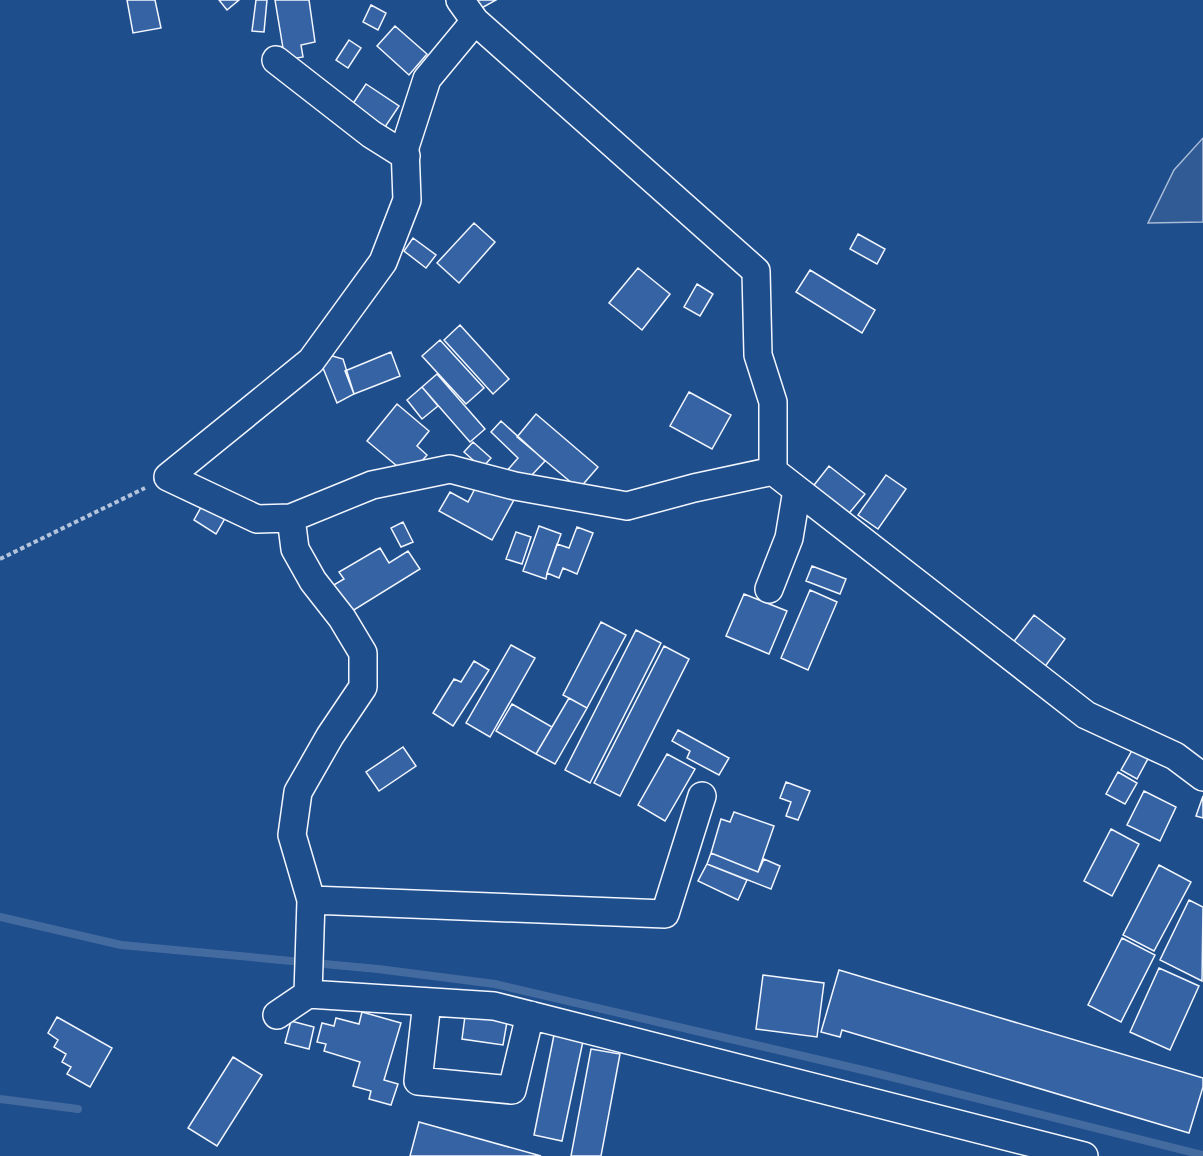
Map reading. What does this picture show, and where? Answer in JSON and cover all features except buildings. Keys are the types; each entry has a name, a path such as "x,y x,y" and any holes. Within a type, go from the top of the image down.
{"street":[{"path":"772,471 773,402 758,355 756,271 468,11 427,79 405,147 407,200 383,262 311,361 168,477 257,519 291,518 372,485 450,469 515,486 627,506 772,471 1086,715 1175,756 1203,777"},
{"path":"276,60 371,134 406,156"},
{"path":"769,589 789,538 797,490"},
{"path":"277,1016 308,973 311,900 292,835 298,792 330,736 363,687 363,653 342,618 313,581 296,549 291,518"},
{"path":"311,900 665,914 702,796"},
{"path":"308,973 428,1002 494,1006 1084,1156"},
{"path":"428,1002 418,1081 512,1090 530,1015"}],"path":[{"path":"0,559 168,477"}],"shaded area":[{"path":"1203,138 1203,222 1148,223 1174,170"}],"waterway":[{"path":"0,917 121,945 378,969 495,984 867,1071 1203,1155"},
{"path":"0,1099 78,1109"}]}
